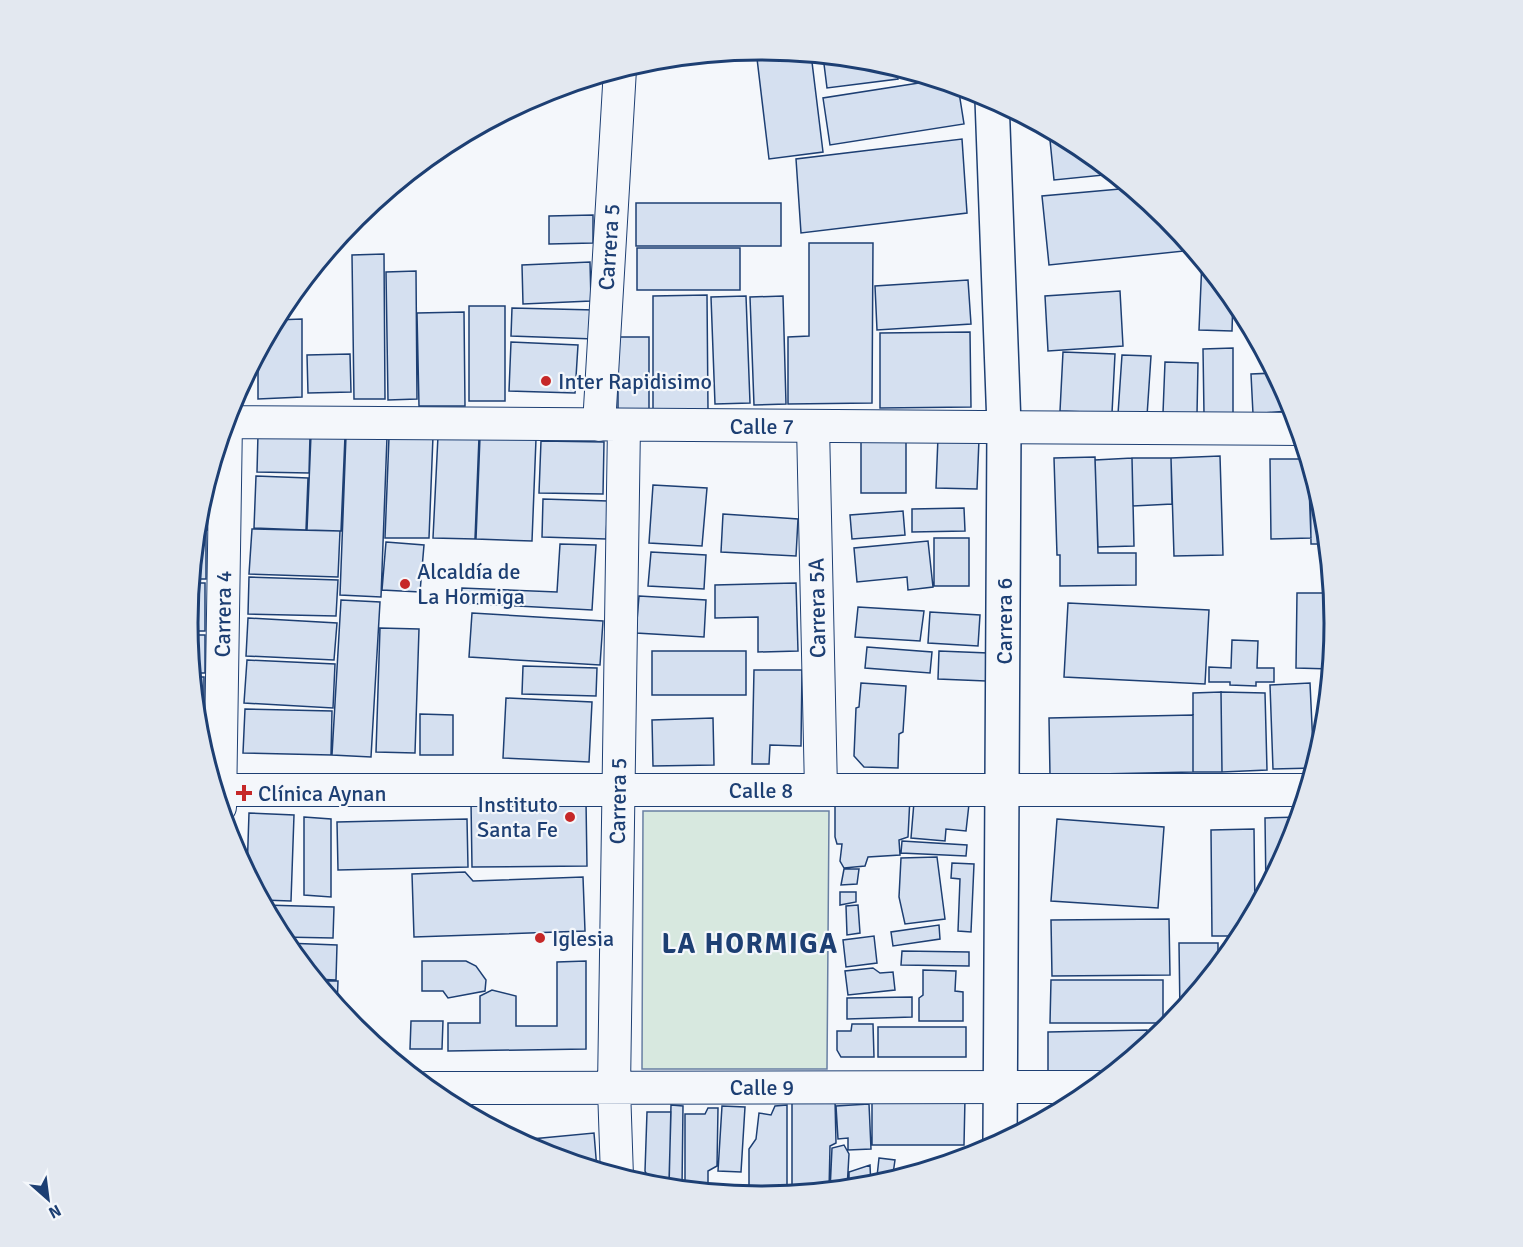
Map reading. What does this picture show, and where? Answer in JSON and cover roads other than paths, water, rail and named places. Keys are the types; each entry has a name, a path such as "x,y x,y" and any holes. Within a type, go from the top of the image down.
{"main road":[{"name":"Carrera 6","path":"992,110 1004,426 1004,790 1000,1134"}],"street":[{"name":"Carrera 5","path":"617,1168 614,1088 618,790 611,425 620,78"},
{"name":"Calle 7","path":"236,422 1290,429"},
{"name":"Carrera 5A","path":"813,426 821,790"},
{"name":"Carrera 4","path":"219,777 225,450"},
{"name":"Calle 8","path":"225,796 618,790 1300,790"},
{"name":"Calle 9","path":"442,1088 1082,1087"}],"place":[{"name":"Inter Rapidisimo","path":"546,381"},
{"name":"Alcaldía de La Hormiga","path":"405,584"},
{"name":"Clínica Aynan","path":"244,793"},
{"name":"Instituto Santa Fe","path":"570,817"},
{"name":"Iglesia","path":"540,938"}],"district":[{"name":"LA HORMIGA","path":"750,944"}]}
